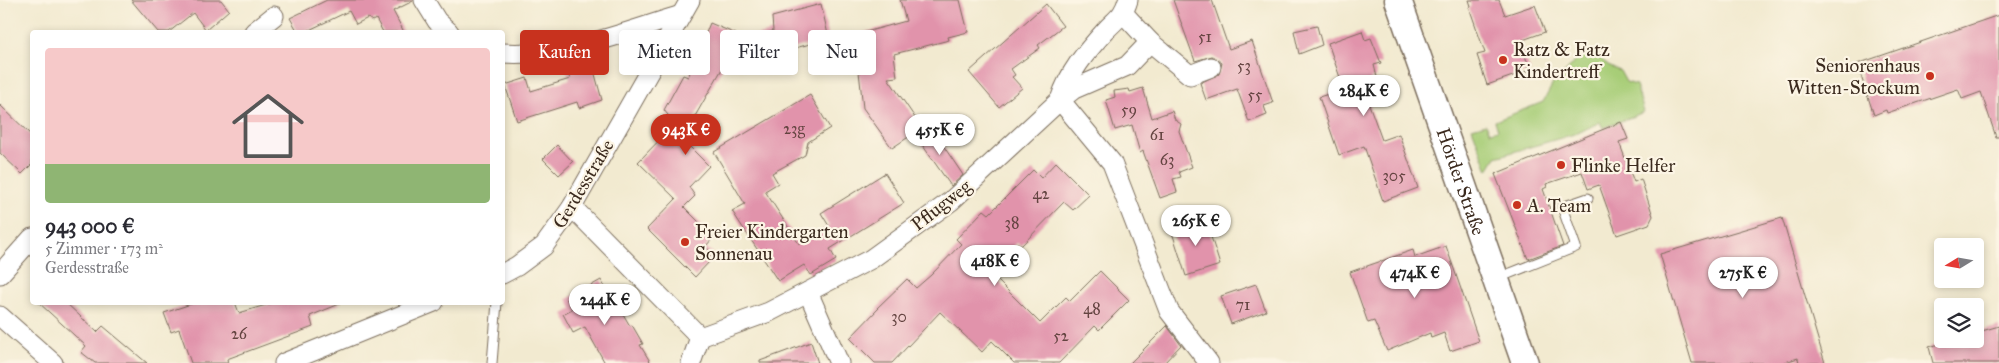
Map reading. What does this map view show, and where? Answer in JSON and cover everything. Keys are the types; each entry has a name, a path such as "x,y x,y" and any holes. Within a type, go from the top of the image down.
{"main road":[{"name":"Hörder Straße","path":"1398,0 1525,363"}],"street":[{"path":"424,0 437,21 447,30"},
{"path":"505,53 530,54 565,50 685,7"},
{"name":"Gerdesstraße","path":"505,272 544,246 572,207 685,7"},
{"name":"Pflugweg","path":"1060,100 1066,80 1078,63 1126,7 1150,42 1190,75 1212,67"},
{"path":"256,30 274,16"},
{"name":"Pflugweg","path":"700,337 769,312 871,259 951,201 1074,89 1127,66 1150,42"},
{"path":"1060,100 1112,163 1169,311 1209,363"},
{"path":"572,207 700,337 691,363"},
{"path":"0,274 30,240"},
{"path":"808,292 839,363"},
{"path":"284,363 427,305"},
{"path":"0,316 53,363"}],"lane":[{"path":"1495,279 1576,248 1562,207 1588,198"},
{"path":"492,363 497,305"}],"green space":[{"path":"1590,52 1597,54 1608,66 1620,71 1626,82 1636,85 1644,112 1603,128 1600,122 1578,133 1496,157 1488,170 1472,128 1486,124 1490,132 1498,130 1495,121 1543,102 1555,80 1567,71 1578,56"}],"building":[{"path":"131,0 221,0 229,10 206,30 193,13 172,30 156,30"},
{"path":"327,0 413,0 393,11 403,30 382,30 376,19 372,21 368,18 356,24 349,11 309,30 297,30 290,18"},
{"path":"900,0 960,0 968,32 948,37 949,40 894,54 897,77 888,78 922,128 892,148 863,108 859,75 876,75 876,30 873,30 906,21"},
{"path":"1173,0 1212,0 1229,49 1252,41 1273,103 1264,106 1267,115 1249,122 1237,89 1206,100 1200,83 1219,74 1222,63 1212,56 1195,61"},
{"path":"1469,0 1499,0 1505,15 1535,5 1545,32 1520,41 1530,70 1487,85 1477,55 1485,53 1469,7 1471,6"},
{"path":"821,4 827,30 808,30 808,45 798,47 798,30 773,30 772,17"},
{"path":"1046,4 1063,26 1038,45 1040,48 1011,69 1015,75 1012,77 1022,88 999,107 969,72"},
{"name":"Seniorenhaus Witten-Stockum","path":"1999,15 1999,137 1996,137 1981,92 1962,99 1958,89 1887,113 1886,110 1874,115 1857,64"},
{"path":"710,23 727,30 720,30 720,72 682,139 709,166 689,187 695,196 684,207 714,237 705,247 713,253 708,258 710,261 695,277 647,229 676,199 638,162 675,124 664,110 683,75 688,77 689,75 710,75 710,30 707,30"},
{"path":"1317,26 1322,45 1299,54 1294,31"},
{"path":"1362,31 1365,40 1371,38 1381,63 1374,65 1377,77 1370,79 1375,93 1366,96 1382,140 1399,134 1418,188 1383,201 1364,146 1339,155 1319,97 1344,89 1328,43"},
{"path":"568,75 595,75 602,100 579,108 577,102 517,121 505,85 527,78 531,91 570,79"},
{"path":"1143,88 1152,118 1172,111 1175,120 1181,124 1179,131 1192,167 1179,172 1181,177 1173,179 1177,192 1160,198 1143,151 1140,153 1132,125 1115,130 1106,100 1115,97 1114,91 1129,89 1130,92"},
{"path":"810,95 830,128 808,142 805,155 772,173 778,183 765,191 799,244 829,226 821,213 885,173 904,203 830,249 836,260 811,275 804,265 778,281 732,211 745,204 714,152"},
{"path":"0,105 30,134 30,166 22,174 0,153"},
{"path":"1621,122 1628,139 1619,142 1634,182 1641,179 1653,216 1649,224 1617,235 1599,185 1588,189 1582,172 1546,184 1547,187 1543,189 1563,246 1528,259 1495,174"},
{"path":"930,126 963,175 951,186 916,136"},
{"path":"557,145 573,162 559,175 543,159"},
{"path":"1056,162 1089,195 1073,210 1064,202 1021,246 1017,243 988,271 1040,323 1066,297 1070,301 1100,271 1129,300 1099,330 1095,326 1059,363 1014,363 992,341 982,352 940,312 892,363 875,363 850,338 907,279 916,288 931,275 961,244 956,239 984,210 989,214 1033,170 1041,178"},
{"path":"1205,218 1220,265 1186,276 1171,229"},
{"path":"1782,218 1825,363 1799,363 1798,358 1782,363 1692,363 1660,254"},
{"path":"1446,246 1479,341 1450,351 1444,333 1431,338 1430,333 1387,351 1374,321 1368,323 1350,272 1413,250 1415,257"},
{"path":"601,280 617,309 619,307 630,326 632,325 643,344 640,345 651,363 605,363 585,327 573,333 563,314 572,309 567,299"},
{"path":"1256,284 1266,311 1231,324 1221,296"},
{"path":"41,305 68,305 97,332 103,326 147,363 95,363 81,352 86,346"},
{"path":"188,305 236,305 239,313 266,305 337,305 310,316 313,327 227,359 228,363 191,363 179,329 171,332 164,313"},
{"path":"1167,326 1181,345 1164,363 1130,363"},
{"path":"1999,326 1999,363 1933,363 1929,347 1934,346 1934,348 1984,348 1984,330"},
{"path":"811,342 818,363 760,363 760,361"}],"place":[{"name":"Ratz & Fatz Kindertreff","path":"1503,60"},
{"name":"Seniorenhaus Witten-Stockum","path":"1930,76"},
{"name":"Flinke Helfer","path":"1561,165"},
{"name":"A. Team","path":"1517,205"},
{"name":"Freier Kindergarten Sonnenau","path":"685,242"}]}
